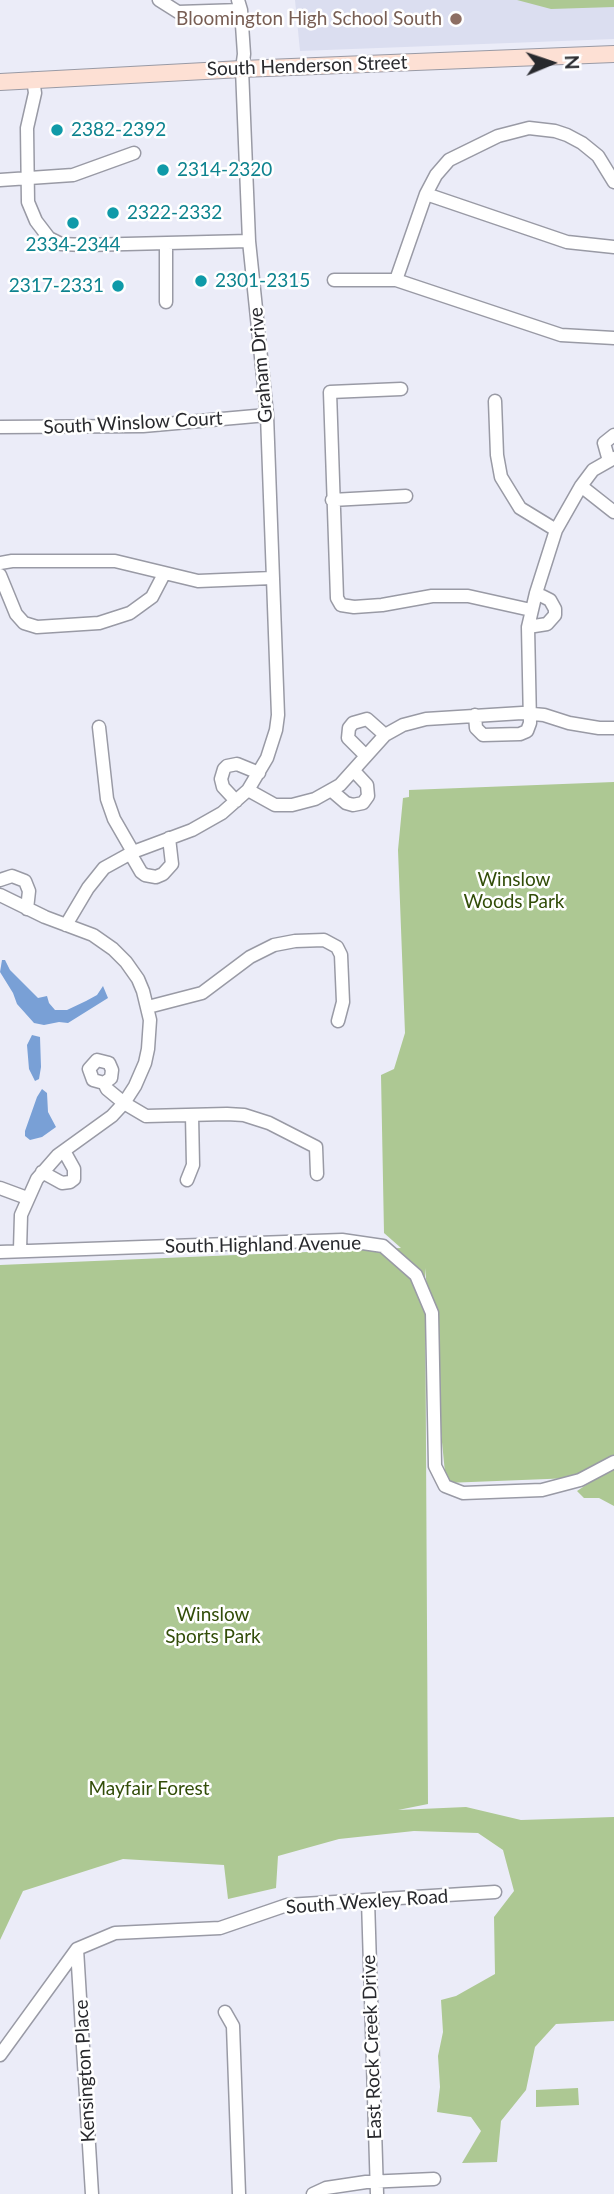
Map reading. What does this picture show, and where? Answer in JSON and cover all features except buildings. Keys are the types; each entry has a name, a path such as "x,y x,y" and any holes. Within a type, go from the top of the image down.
{"street":[{"path":"159,0 178,12 239,5"},
{"name":"Graham Drive","path":"66,925 96,877 114,862 192,830 222,813 236,801 248,790 273,744 278,715 267,415 249,241 242,69 244,54 239,5"},
{"name":"South Henderson Street","path":"0,82 614,54"},
{"path":"33,79 35,93 27,128 28,202 36,221 49,238 61,244 85,246 249,241"},
{"path":"396,280 426,194 436,175 449,160 498,136 528,128 555,131 582,143 598,156 614,182"},
{"path":"0,180 73,175 134,153"},
{"path":"426,194 567,242 614,247"},
{"path":"166,244 166,302"},
{"path":"334,280 396,280 561,335 614,338"},
{"path":"401,389 330,392 335,592 341,605 373,606 419,597 453,596 483,598 531,610"},
{"path":"495,401 500,477 520,508 556,530"},
{"name":"South Winslow Court","path":"0,427 143,426 267,415"},
{"path":"475,715 476,728 480,734 487,736 524,733 529,727 528,627 531,610 556,530 593,470 611,459 604,443 614,435"},
{"path":"582,486 614,512"},
{"path":"332,500 405,496"},
{"path":"0,563 115,561 198,581 272,578"},
{"path":"0,575 20,619 37,627 99,623 130,613 152,597 164,573"},
{"path":"528,627 547,624 555,615 550,600 536,593"},
{"path":"248,790 269,804 282,806 304,802 332,791 354,771 365,755 385,735 402,724 415,721 530,713 579,725 614,728"},
{"path":"365,755 348,738 353,723 367,719 385,735"},
{"path":"99,727 107,799 141,873 150,877 163,874 172,864 169,838"},
{"path":"236,801 223,787 221,779 224,769 237,764 259,773"},
{"path":"332,791 346,803 363,803 368,796 367,785 354,771"},
{"path":"0,880 12,876 25,881 29,891 27,909"},
{"path":"0,895 27,909 93,935 119,954 138,979 150,1020 148,1049 141,1075 124,1103 112,1116 64,1151 42,1172 21,1215 20,1250"},
{"path":"148,1007 202,993 250,957 274,945 295,941 332,940 341,955 343,1002 338,1021"},
{"path":"104,1083 107,1089 124,1103 146,1116 244,1115 269,1123 316,1147 317,1174"},
{"path":"187,1180 193,1165 191,1115"},
{"path":"42,1172 62,1183 74,1179 74,1169 64,1151"},
{"path":"0,1188 27,1199"},
{"name":"South Highland Avenue","path":"0,1252 342,1240 383,1246 416,1275 432,1313 435,1466 445,1486 463,1493 542,1490 580,1480 614,1462"},
{"name":"South Wexley Road","path":"77,1949 115,1933 220,1928 287,1905 495,1892"},
{"name":"East Rock Creek Drive","path":"368,1900 377,2188"},
{"path":"0,2055 77,1949"},
{"name":"Kensington Place","path":"77,1949 92,2194"},
{"path":"225,2012 233,2026 239,2194"},
{"path":"313,2194 326,2188 377,2188 434,2179"}],"shaded area":[{"name":"Bloomington High School South","path":"295,0 614,0 614,39 300,51"}],"green space":[{"path":"517,0 614,0 614,7 551,9"},
{"path":"614,782 614,1506 599,1498 584,1498 577,1491 598,1477 446,1483 425,1268 428,1804 398,1810 466,1807 521,1820 614,1817 614,2021 556,2024 535,2047 526,2090 501,2121 497,2162 462,2163 481,2131 471,2117 437,2112 440,2087 438,2056 443,2032 441,2000 456,1996 495,1974 494,1917 514,1891 503,1850 478,1833 414,1831 339,1839 278,1856 276,1888 228,1899 224,1865 123,1859 23,1891 0,1940 0,1265 401,1248 384,1233 381,1075 394,1069 405,1033 398,850 403,798 409,797 409,790"},
{"path":"578,2088 579,2105 536,2107 536,2090"}],"water":[{"path":"2,960 5,960 10,970 38,998 47,996 55,1010 67,1010 86,1001 97,995 103,986 108,998 68,1023 34,1023 17,1004 0,972"},
{"path":"32,1035 40,1037 41,1067 39,1079 35,1081 29,1069 27,1045"},
{"path":"42,1089 47,1093 48,1112 56,1127 42,1137 30,1140 25,1136 25,1131"}],"place":[{"name":"Bloomington High School South","path":"456,19"},
{"name":"2382-2392","path":"57,130"},
{"name":"2314-2320","path":"163,170"},
{"name":"2322-2332","path":"113,213"},
{"name":"2334-2344","path":"73,223"},
{"name":"2301-2315","path":"201,281"},
{"name":"2317-2331","path":"118,286"}],"park label":[{"name":"Winslow Woods Park","path":"514,891"},
{"name":"Winslow Sports Park","path":"213,1626"},
{"name":"Mayfair Forest","path":"149,1789"}]}
